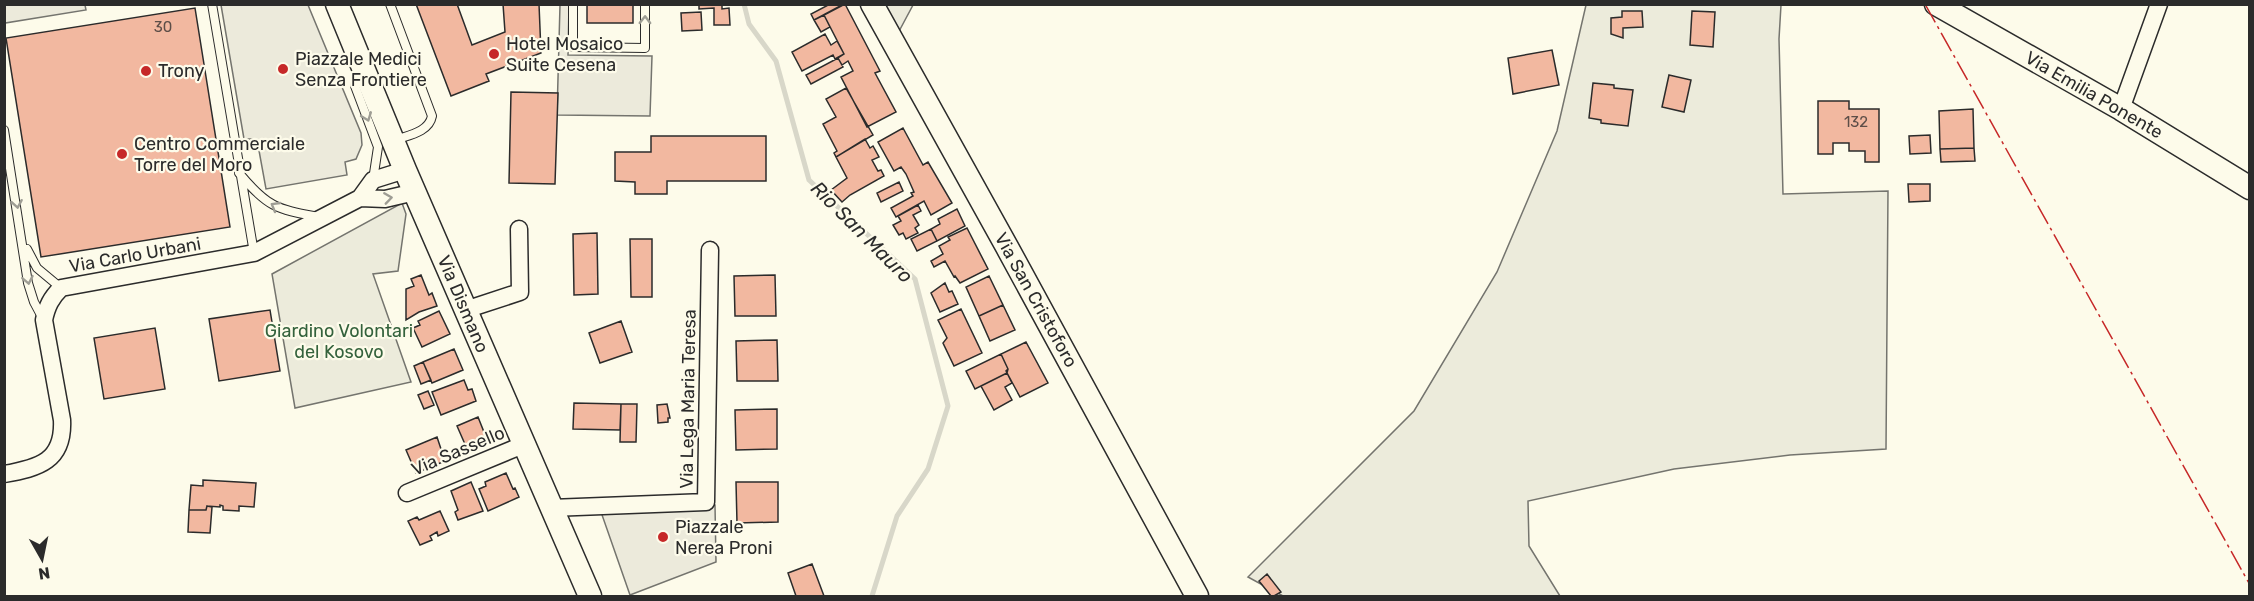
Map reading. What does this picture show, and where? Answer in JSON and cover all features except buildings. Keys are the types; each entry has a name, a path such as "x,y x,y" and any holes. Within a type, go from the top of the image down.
{"main road":[{"name":"Via San Cristoforo","path":"872,4 1197,597"},
{"name":"Via Emilia Ponente","path":"1936,4 2121,109 2250,188"},
{"name":"Via Dismano","path":"339,6 405,170 590,597"}],"street":[{"path":"2121,109 2159,4"},
{"path":"374,180 405,170"},
{"name":"Via Carlo Urbani","path":"44,320 51,298 61,288 254,253 360,198 374,180"},
{"name":"Via Carlo Urbani","path":"360,198 385,200 415,192"},
{"path":"465,310 520,292 519,229"},
{"name":"Via Lega Maria Teresa","path":"551,508 706,502 710,249"},
{"path":"4,474 31,469 43,463 52,457 60,446 63,432 62,420 44,320"},
{"name":"Via Sassello","path":"407,493 523,444"}],"lane":[{"path":"213,4 239,173 254,253"},
{"path":"390,4 432,116 426,128 394,140"},
{"path":"573,4 573,47 645,48 645,4"},
{"path":"361,61 355,86 378,147 374,180"},
{"path":"4,130 28,283 34,302 44,320"},
{"path":"239,173 255,192 269,203 284,211 322,218"},
{"path":"22,237 37,268 61,288"}],"green space":[{"path":"880,5 913,5 897,35"},
{"path":"1586,5 1781,5 1779,39 1783,194 1888,191 1886,449 1790,455 1674,469 1528,501 1529,546 1560,596 1283,596 1248,577 1414,411 1497,272 1557,131"},
{"name":"Giardino Volontari del Kosovo","path":"402,203 406,214 398,271 373,274 411,382 295,408 272,274"}],"shaded area":[{"path":"5,4 85,5 86,10 5,23"},
{"name":"Piazzale Medici Senza Frontiere","path":"221,5 308,5 361,133 362,145 356,159 345,162 347,175 266,189 258,145 255,139 244,139"},
{"path":"560,5 569,5 568,55 652,56 650,116 557,115"},
{"name":"Piazzale Nerea Proni","path":"715,505 716,562 630,595 601,512"}],"waterway":[{"name":"Rio San Mauro","path":"744,4 749,24 776,61 809,180 915,279 948,406 928,469 897,516 872,596"}],"power":[{"path":"1925,4 2250,585"}],"place":[{"name":"Hotel Mosaico Suite Cesena","path":"494,54"},
{"name":"Piazzale Medici Senza Frontiere","path":"283,69"},
{"name":"Trony","path":"146,71"},
{"name":"Centro Commerciale Torre del Moro","path":"122,154"},
{"name":"Piazzale Nerea Proni","path":"663,537"}]}
